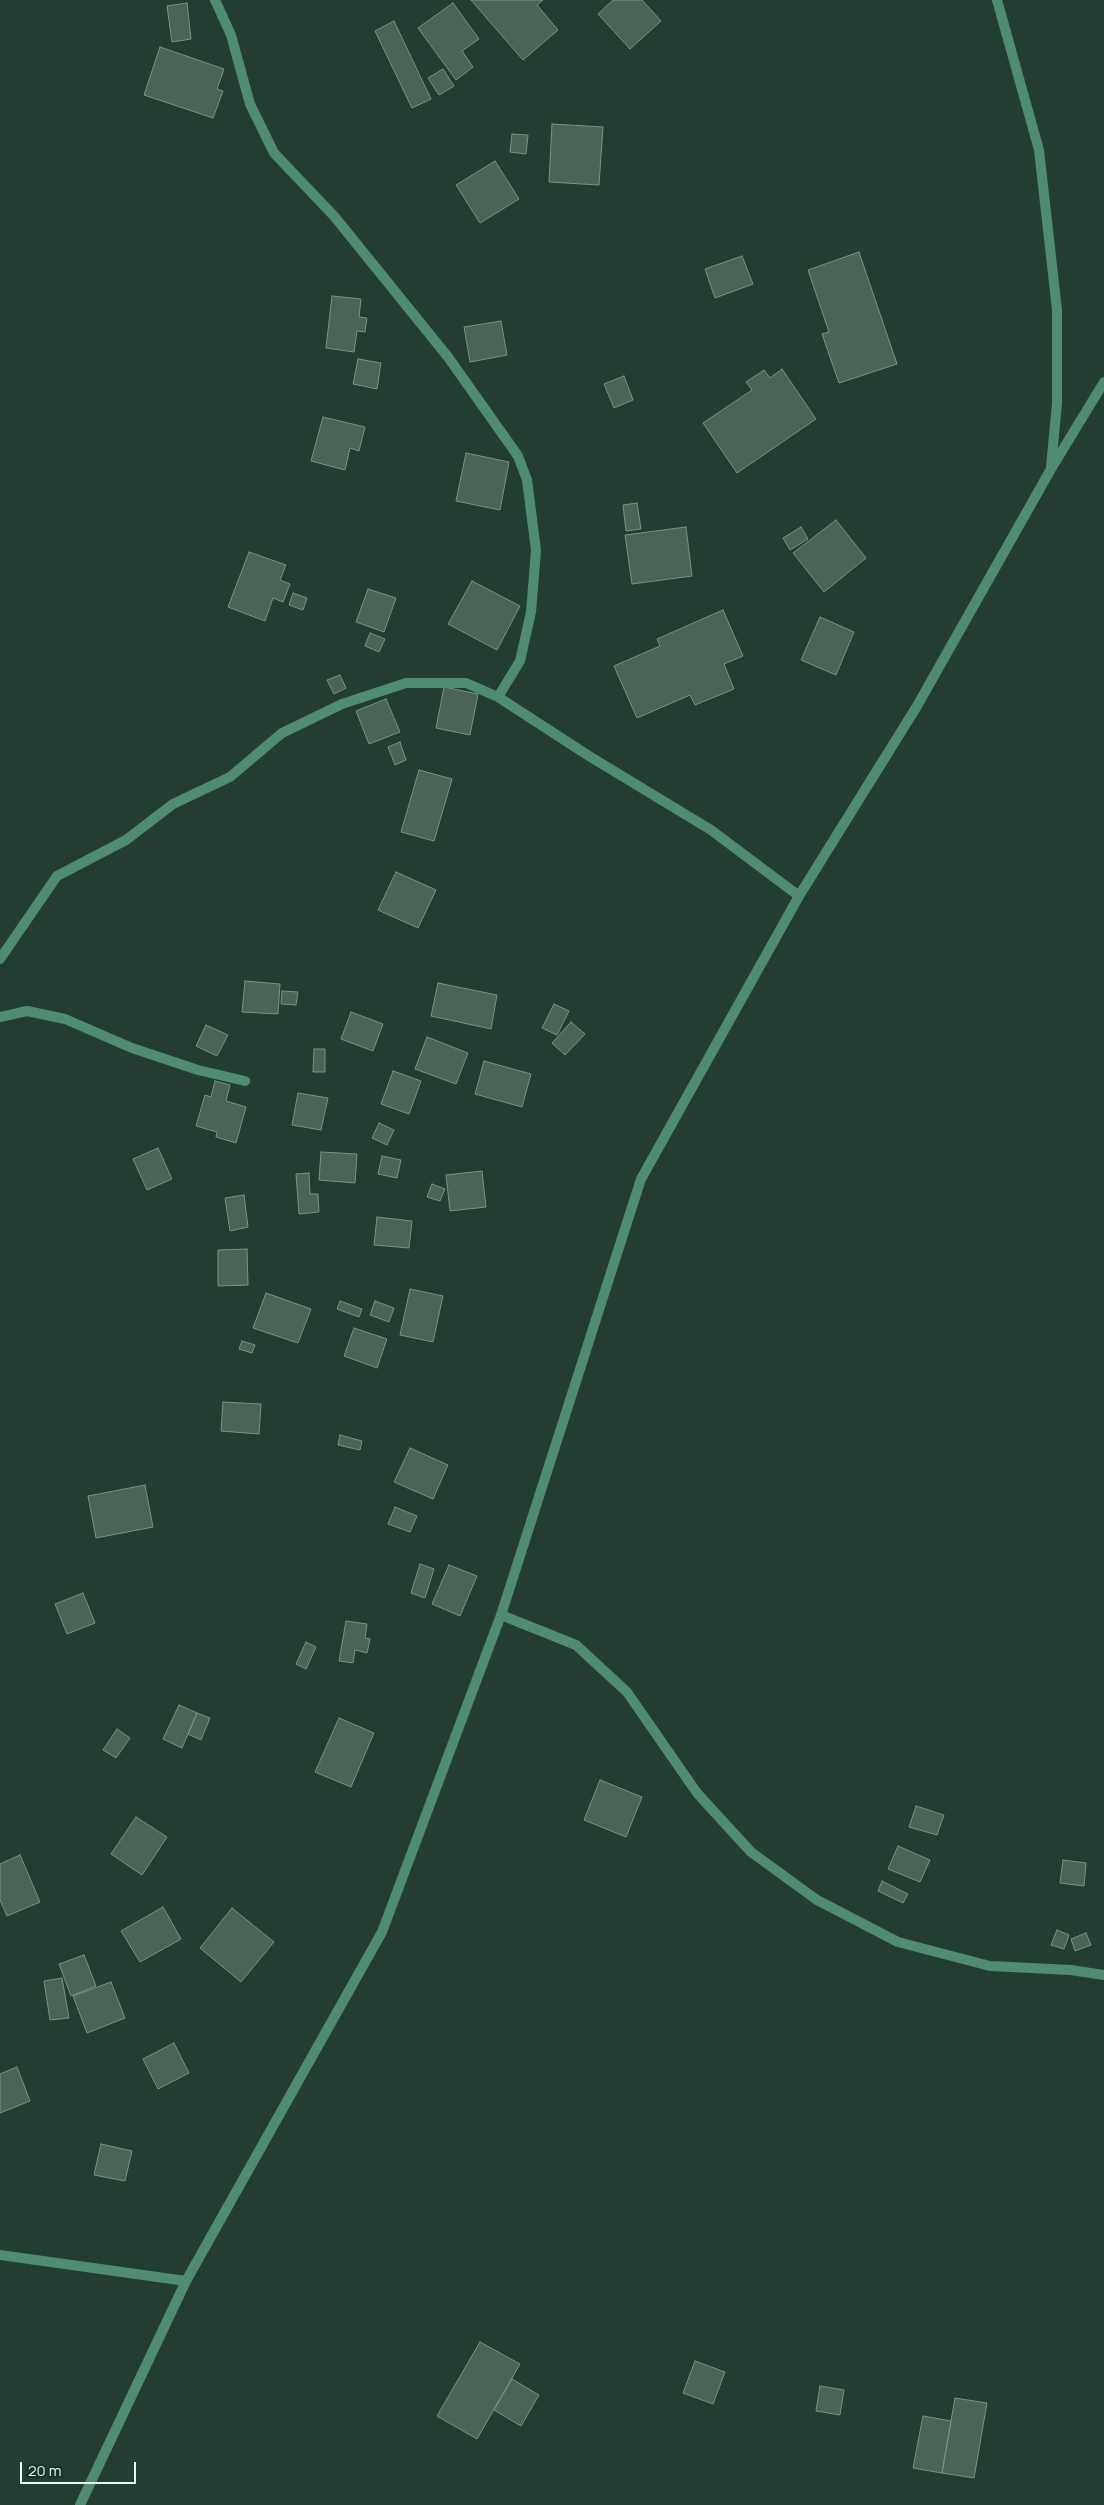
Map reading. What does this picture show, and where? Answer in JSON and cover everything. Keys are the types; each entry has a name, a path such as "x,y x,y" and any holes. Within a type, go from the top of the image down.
{"street":[{"path":"215,0 230,35 250,104 274,153 334,216 448,357 518,456 527,480 536,550 531,612 520,661 498,697"},
{"path":"997,0 1040,159 1057,310 1057,403 1051,469"},
{"path":"80,2505 186,2281 382,1932 501,1615 641,1179 799,896 917,706 1051,469 1104,382"},
{"path":"0,959 57,876 126,840 173,804 230,777 282,733 342,704 406,684 466,684 498,697 589,756 712,830 799,896"},
{"path":"0,1017 27,1011 65,1019 132,1048 198,1070 245,1080"},
{"path":"501,1615 576,1645 627,1692 697,1793 752,1852 817,1900 898,1942 990,1966 1071,1970 1104,1975"},
{"path":"0,2255 186,2281"}],"building":[{"path":"471,0 543,0 537,5 558,30 523,60"},
{"path":"613,0 642,0 661,21 630,49 598,14"},
{"path":"187,3 191,39 172,42 167,6"},
{"path":"453,3 479,39 462,51 473,67 456,80 418,28"},
{"path":"394,21 431,99 412,108 375,31"},
{"path":"160,47 224,69 217,89 223,91 213,118 144,95"},
{"path":"443,69 454,86 439,95 428,78"},
{"path":"552,124 603,127 599,185 549,182"},
{"path":"512,134 528,135 526,154 510,152"},
{"path":"495,161 519,199 480,223 456,185"},
{"path":"859,252 897,364 839,383 822,334 829,332 808,270"},
{"path":"742,256 753,284 715,298 705,269"},
{"path":"332,296 361,299 359,317 367,318 365,332 357,331 354,352 326,348"},
{"path":"501,321 507,355 470,362 464,327"},
{"path":"358,359 381,363 377,389 353,384"},
{"path":"782,369 816,419 737,473 703,423 752,390 746,382 764,370 770,378"},
{"path":"624,376 633,400 614,408 604,384"},
{"path":"323,417 365,427 359,451 350,448 345,470 311,461"},
{"path":"466,453 509,462 500,510 456,501"},
{"path":"637,503 641,529 626,531 623,505"},
{"path":"836,520 866,558 824,592 793,553"},
{"path":"686,527 692,576 632,584 625,535"},
{"path":"801,527 808,539 790,550 783,538"},
{"path":"249,552 286,565 280,580 290,584 283,602 273,598 265,621 228,607"},
{"path":"472,581 520,606 497,650 448,624"},
{"path":"368,589 396,598 384,632 356,622"},
{"path":"293,593 307,598 303,610 289,605"},
{"path":"723,610 743,656 724,664 734,689 695,705 690,695 637,718 614,666 660,646 657,639"},
{"path":"820,617 854,632 836,675 801,660"},
{"path":"370,633 385,639 379,652 365,646"},
{"path":"340,675 346,688 334,694 327,680"},
{"path":"444,687 478,694 470,735 436,728"},
{"path":"386,699 400,732 369,744 356,711"},
{"path":"400,742 406,760 395,765 388,747"},
{"path":"419,770 452,779 434,841 401,832"},
{"path":"396,872 436,890 418,928 378,910"},
{"path":"245,981 280,984 278,1014 242,1012"},
{"path":"438,983 497,995 491,1029 431,1016"},
{"path":"282,991 298,992 296,1005 281,1004"},
{"path":"554,1004 569,1011 557,1035 542,1028"},
{"path":"351,1012 383,1024 373,1051 341,1039"},
{"path":"571,1022 585,1034 565,1055 552,1043"},
{"path":"206,1025 228,1035 217,1056 196,1046"},
{"path":"427,1037 468,1053 456,1084 415,1069"},
{"path":"314,1049 325,1049 325,1072 313,1072"},
{"path":"484,1061 531,1074 522,1107 475,1094"},
{"path":"393,1071 421,1081 409,1114 381,1104"},
{"path":"215,1081 230,1085 226,1101 246,1107 236,1143 216,1137 217,1132 196,1126 205,1095 211,1097"},
{"path":"298,1093 328,1098 321,1130 292,1125"},
{"path":"379,1123 394,1130 387,1145 372,1138"},
{"path":"158,1148 172,1179 147,1190 133,1159"},
{"path":"321,1152 357,1154 355,1183 319,1180"},
{"path":"382,1156 401,1160 397,1178 378,1174"},
{"path":"482,1171 486,1207 450,1211 446,1175"},
{"path":"309,1173 310,1194 318,1194 319,1212 299,1214 296,1174"},
{"path":"432,1184 445,1189 440,1201 427,1197"},
{"path":"244,1195 248,1227 230,1231 225,1198"},
{"path":"377,1217 412,1221 409,1248 374,1245"},
{"path":"247,1249 248,1285 218,1286 218,1250"},
{"path":"410,1289 443,1296 433,1342 400,1335"},
{"path":"266,1293 311,1309 298,1343 253,1328"},
{"path":"340,1301 362,1309 359,1317 337,1309"},
{"path":"375,1301 394,1308 389,1322 370,1315"},
{"path":"354,1328 387,1339 377,1368 344,1356"},
{"path":"242,1341 255,1345 252,1353 239,1349"},
{"path":"223,1402 261,1404 259,1434 221,1431"},
{"path":"340,1435 362,1441 360,1450 338,1445"},
{"path":"410,1448 448,1465 433,1499 394,1482"},
{"path":"145,1485 153,1527 96,1538 88,1496"},
{"path":"395,1507 417,1516 410,1532 388,1524"},
{"path":"420,1564 434,1569 425,1598 411,1593"},
{"path":"449,1565 477,1576 460,1616 432,1604"},
{"path":"83,1593 95,1623 67,1634 55,1604"},
{"path":"346,1621 367,1624 365,1638 370,1639 367,1653 355,1650 353,1663 339,1661"},
{"path":"306,1642 316,1647 306,1669 296,1664"},
{"path":"179,1705 197,1713 182,1748 163,1739"},
{"path":"197,1713 210,1718 201,1740 188,1734"},
{"path":"339,1718 374,1733 351,1787 315,1772"},
{"path":"117,1729 130,1738 116,1758 103,1750"},
{"path":"600,1780 642,1797 626,1837 584,1820"},
{"path":"916,1806 944,1815 937,1835 909,1827"},
{"path":"136,1817 167,1837 142,1875 111,1854"},
{"path":"898,1846 930,1860 920,1882 888,1869"},
{"path":"20,1855 40,1902 7,1916 0,1900 0,1864"},
{"path":"1063,1860 1086,1863 1084,1886 1060,1883"},
{"path":"882,1881 908,1894 903,1903 878,1891"},
{"path":"163,1907 181,1939 140,1962 121,1931"},
{"path":"232,1908 274,1942 241,1982 200,1948"},
{"path":"1057,1930 1069,1935 1064,1949 1051,1945"},
{"path":"1086,1933 1091,1945 1075,1951 1071,1939"},
{"path":"84,1955 96,1986 71,1996 59,1964"},
{"path":"62,1978 69,2018 50,2020 44,1981"},
{"path":"111,1982 125,2018 87,2033 73,1996"},
{"path":"174,2043 189,2073 158,2089 143,2059"},
{"path":"17,2067 30,2101 0,2113 0,2074"},
{"path":"101,2144 132,2151 125,2181 94,2175"},
{"path":"480,2342 520,2364 477,2439 437,2416"},
{"path":"695,2361 725,2372 713,2404 683,2393"},
{"path":"512,2379 539,2395 521,2426 494,2410"},
{"path":"820,2386 844,2390 840,2415 816,2411"},
{"path":"955,2398 987,2403 974,2478 942,2473"},
{"path":"923,2416 951,2421 942,2473 913,2468"}]}
